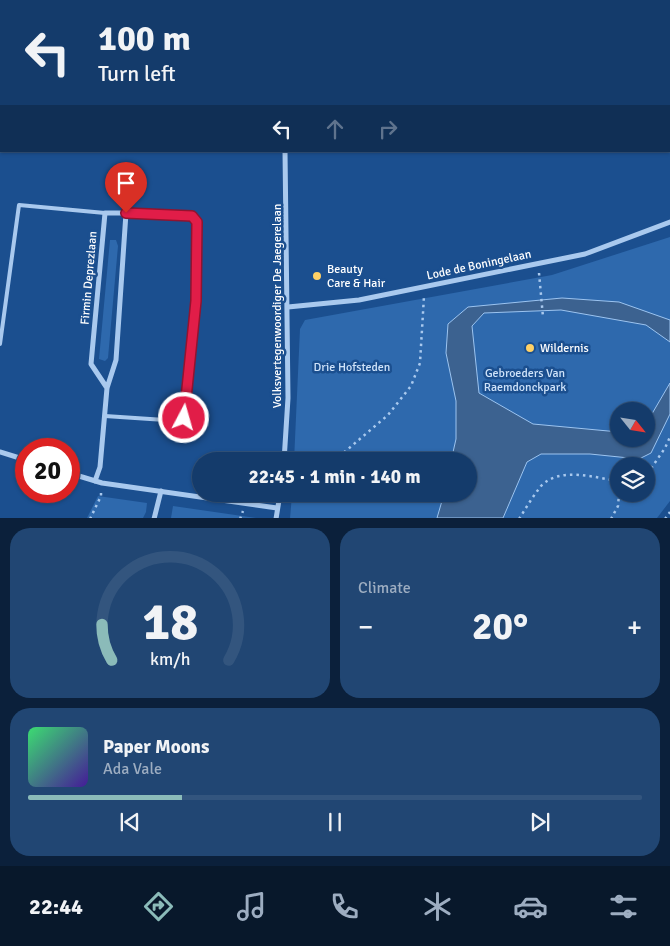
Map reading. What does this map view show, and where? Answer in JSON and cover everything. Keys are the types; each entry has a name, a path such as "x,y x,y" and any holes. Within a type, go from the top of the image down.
{"street":[{"name":"Volksvertegenwoordiger De Jaegerelaan","path":"285,152 288,398 285,452"},
{"path":"95,481 100,467 107,388 116,360 126,213 105,212"},
{"name":"Firmin Deprezlaan","path":"105,212 91,364 107,388"},
{"name":"Lode de Boningelaan","path":"288,307 359,300 585,254 670,222"},
{"path":"0,452 15,457"},
{"path":"80,476 102,483 278,508"},
{"path":"154,518 161,491"},
{"path":"276,518 279,502"}],"lane":[{"path":"0,344 19,205 105,212"},
{"path":"105,416 180,421 184,418 196,301 197,222 192,216 126,213"}],"path":[{"path":"538,264 543,317"},
{"path":"345,452 388,415 411,386 420,363 425,287"},
{"path":"655,463 670,437"},
{"path":"519,518 541,486 552,477 570,475 610,480"},
{"path":"90,518 100,496 102,483"},
{"path":"611,518 618,502"},
{"path":"665,518 670,512"}],"green space":[{"name":"Gebroeders Van Raemdonckpark","path":"670,237 670,501 657,518 290,518 291,502 477,502 477,452 294,452 300,329 305,320 552,275"},
{"path":"110,240 116,240 118,246 108,358 105,361 99,359"},
{"path":"98,496 147,503 146,512 143,518 87,518"},
{"path":"173,506 256,518 171,518"}],"shaded area":[{"path":"562,298 619,302 670,320 670,342 646,325 561,310 484,313 472,326 479,393 533,424 610,431 610,448 653,448 651,453 643,457 541,454 527,462 503,518 437,518 442,502 477,502 477,452 453,452 456,439 456,401 446,353 448,324 468,307"},
{"path":"670,383 670,414 655,445 655,409"}],"place":[{"name":"Beauty Care & Hair","path":"317,276"},
{"name":"Wildernis","path":"530,348"}],"route":[{"path":"126,213 192,216 197,222 196,301 184,418"}],"park label":[{"name":"Drie Hofsteden","path":"352,367"}]}
